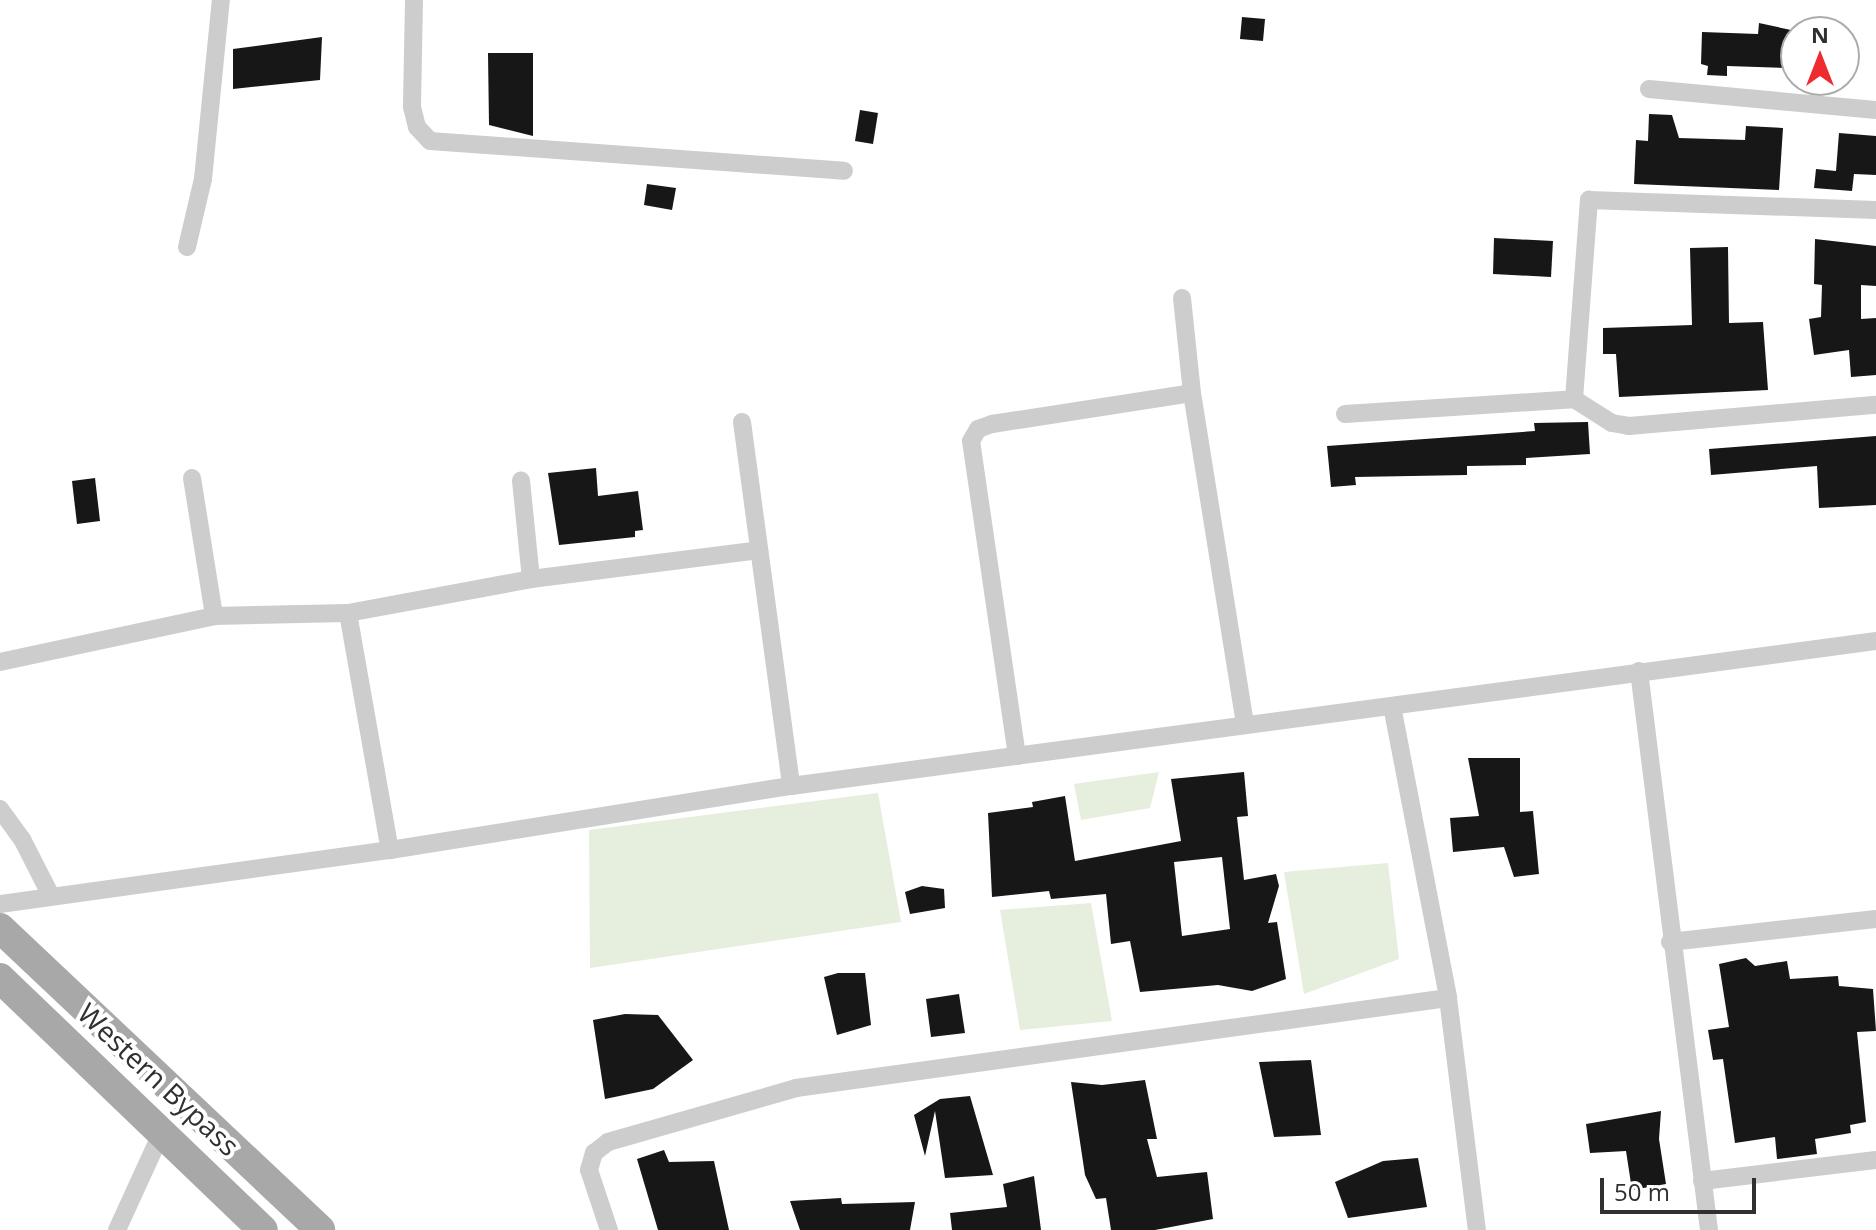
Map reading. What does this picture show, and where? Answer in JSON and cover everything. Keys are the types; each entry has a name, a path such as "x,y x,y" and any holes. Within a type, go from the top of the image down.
{"main road":[{"name":"Western Bypass","path":"0,928 320,1230"},
{"name":"Western Bypass","path":"3,988 263,1230"}],"street":[{"path":"187,247 203,179 221,0"},
{"path":"414,0 412,107 417,127 430,141 844,171"},
{"path":"1649,89 1876,110"},
{"path":"1574,399 1589,200 1876,210"},
{"path":"1182,298 1192,393 1245,725"},
{"path":"1017,756 971,441 978,429 992,424 1192,393"},
{"path":"1345,414 1574,399 1612,423 1629,426 1876,405"},
{"path":"742,422 791,786"},
{"path":"192,478 214,616"},
{"path":"521,481 531,579"},
{"path":"0,662 214,616 348,613 531,579 759,550"},
{"path":"348,613 390,850"},
{"path":"0,904 50,894 390,850 791,786 1876,641"},
{"path":"1639,671 1670,942 1709,1230"},
{"path":"1392,706 1448,998 1477,1230"},
{"path":"0,809 22,839 50,894"},
{"path":"1670,942 1876,919"},
{"path":"609,1230 589,1170 594,1153 608,1142 796,1088 1448,998"},
{"path":"117,1230 161,1134"},
{"path":"1702,1181 1876,1160"}],"green space":[{"path":"1159,772 1150,808 1081,820 1074,784"},
{"path":"878,793 901,922 590,968 589,830"},
{"path":"1388,863 1399,959 1304,994 1284,872"},
{"path":"1091,903 1112,1021 1020,1030 1000,910"}],"building":[{"path":"1242,17 1265,19 1263,41 1240,39"},
{"path":"1759,23 1780,28 1780,68 1727,66 1727,76 1707,75 1708,66 1701,64 1702,32 1758,34"},
{"path":"322,37 320,80 233,89 233,49"},
{"path":"488,53 533,53 533,136 489,125"},
{"path":"860,110 878,113 873,144 855,141"},
{"path":"1649,114 1672,115 1679,138 1745,140 1746,126 1783,128 1779,190 1634,184 1636,140 1648,141"},
{"path":"1839,133 1876,136 1876,175 1854,174 1852,191 1814,188 1816,169 1836,171"},
{"path":"647,184 676,188 672,210 644,205"},
{"path":"1494,238 1553,241 1551,277 1493,274"},
{"path":"1815,239 1876,246 1876,286 1861,285 1861,319 1876,318 1876,375 1851,377 1849,350 1814,355 1809,319 1821,317 1822,285 1814,284"},
{"path":"1728,247 1729,323 1763,322 1768,390 1619,397 1616,354 1603,354 1603,328 1692,325 1690,248"},
{"path":"1588,422 1590,454 1526,458 1526,465 1467,466 1467,475 1355,477 1356,485 1331,487 1327,446 1535,431 1534,423"},
{"path":"1876,436 1876,505 1819,508 1817,466 1711,475 1709,449"},
{"path":"596,468 598,496 638,491 643,530 635,531 635,537 559,545 548,473"},
{"path":"95,478 100,521 77,524 72,481"},
{"path":"1468,758 1520,758 1520,812 1533,811 1539,874 1514,877 1504,847 1453,852 1450,818 1479,816"},
{"path":"1244,772 1248,816 1237,817 1244,880 1276,874 1279,886 1268,923 1277,922 1286,979 1252,991 1218,985 1140,992 1130,941 1111,944 1106,894 1051,899 1049,891 992,897 988,813 1033,807 1032,802 1065,796 1075,861 1181,841 1171,779","holes":["1222,857 1230,929 1182,936 1174,862"]},
{"path":"922,886 944,889 945,908 910,914 905,892"},
{"path":"1746,958 1755,966 1787,961 1790,979 1838,976 1839,986 1873,989 1876,1031 1857,1032 1866,1122 1850,1125 1851,1133 1815,1139 1817,1154 1777,1159 1775,1137 1735,1143 1723,1059 1713,1060 1708,1030 1729,1027 1719,964"},
{"path":"838,973 865,973 871,1025 837,1035 824,977"},
{"path":"959,994 965,1033 931,1037 926,999"},
{"path":"625,1014 658,1015 693,1060 653,1089 605,1099 593,1020"},
{"path":"1311,1060 1321,1135 1274,1137 1259,1062"},
{"path":"1145,1080 1157,1139 1147,1139 1157,1177 1207,1172 1213,1219 1155,1230 1111,1230 1106,1198 1096,1199 1085,1175 1071,1082 1102,1085"},
{"path":"970,1096 993,1175 945,1178 935,1111 925,1156 914,1115 940,1099"},
{"path":"1661,1111 1659,1139 1666,1184 1632,1190 1626,1151 1590,1153 1586,1124"},
{"path":"664,1150 669,1162 714,1161 729,1230 658,1230 637,1159"},
{"path":"1418,1158 1427,1207 1348,1218 1335,1182 1383,1161"},
{"path":"1034,1176 1041,1230 952,1230 950,1213 1007,1207 1003,1184"},
{"path":"841,1198 842,1204 915,1202 910,1230 800,1230 790,1201"}]}
